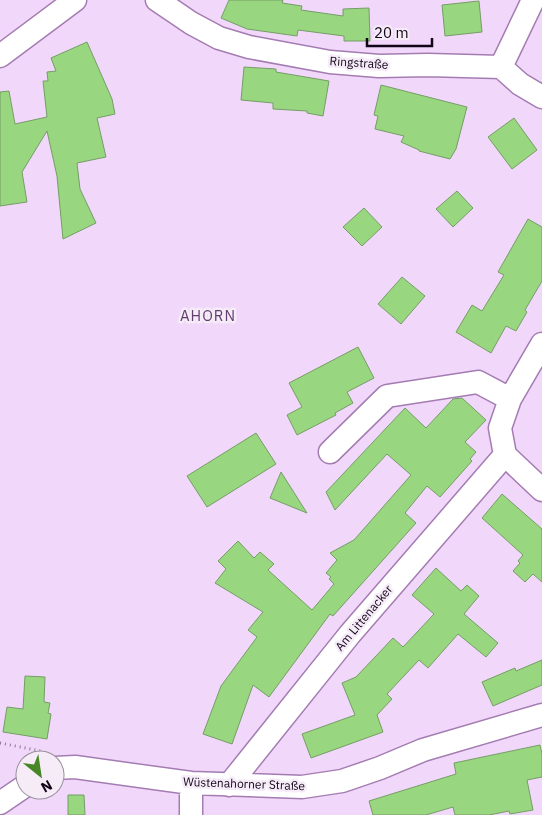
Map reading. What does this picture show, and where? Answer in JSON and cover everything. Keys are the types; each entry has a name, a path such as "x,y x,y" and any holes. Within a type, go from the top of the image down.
{"street":[{"path":"0,56 75,0"},
{"name":"Ringstraße","path":"157,0 191,23 219,38 249,47 340,63 379,66 501,67"},
{"path":"533,0 501,67 520,84 542,97"},
{"path":"542,344 510,400 500,428 505,455 542,490"},
{"path":"330,452 387,396 478,382 510,400"},
{"name":"Am Littenacker","path":"229,785 350,634 505,455"},
{"name":"Wüstenahorner Straße","path":"65,768 75,767 191,783 302,787 342,781 423,750 542,715"},
{"path":"191,783 191,815"},
{"path":"0,803 15,793"}],"building":[{"path":"229,0 283,0 282,3 302,6 301,10 343,16 343,9 369,8 370,41 344,41 344,36 298,30 297,36 247,29 221,18"},
{"path":"479,1 482,32 445,36 442,5"},
{"path":"87,42 112,99 115,114 97,118 106,157 77,163 80,189 96,223 63,239 57,176 47,131 22,172 27,202 0,206 0,92 9,91 15,124 47,117 43,81 48,81 47,72 56,71 51,58"},
{"path":"244,67 276,69 276,72 329,81 323,116 307,113 307,111 273,109 273,103 241,100"},
{"path":"381,85 467,107 456,149 450,159 419,151 401,142 404,136 375,129 378,116 374,115"},
{"path":"514,118 537,150 512,169 488,137"},
{"path":"457,191 473,208 453,227 436,209"},
{"path":"364,208 382,227 362,246 343,227"},
{"path":"528,219 542,227 542,281 525,310 527,312 516,331 506,326 491,353 456,332 472,305 482,311 504,275 498,272"},
{"path":"402,277 425,296 401,324 378,304"},
{"path":"358,347 374,378 347,392 353,403 335,413 336,415 297,435 287,415 302,407 289,383"},
{"path":"462,398 486,420 465,442 476,452 470,459 472,461 440,497 427,486 405,513 416,523 333,616 330,614 269,697 253,685 232,744 203,734 221,686 257,637 248,630 263,612 215,583 226,569 218,561 238,541 254,558 260,552 274,564 268,570 312,610 334,584 329,579 331,577 326,573 337,560 330,553 354,540 411,475 387,454 335,510 326,492 405,408 426,428 453,399"},
{"path":"256,433 276,464 207,507 187,476"},
{"path":"281,472 307,513 270,498"},
{"path":"502,494 542,529 542,582 533,574 525,582 513,571 520,563 518,561 523,555 482,518"},
{"path":"436,568 461,591 467,585 479,596 464,614 498,643 486,657 458,634 428,668 419,660 387,694 392,699 377,715 383,732 311,758 302,734 355,715 342,683 356,677 393,638 403,647 434,614 412,595"},
{"path":"542,660 542,685 493,706 482,682 515,668 516,671"},
{"path":"25,676 45,677 44,702 50,703 48,713 51,714 47,739 3,732 7,707 23,709"},
{"path":"540,745 542,777 527,780 533,810 510,814 509,811 489,815 455,815 453,807 426,815 373,815 369,801 456,774 454,763"},
{"path":"68,795 84,795 85,815 68,815"}],"district":[{"name":"AHORN","path":"208,316"}]}
